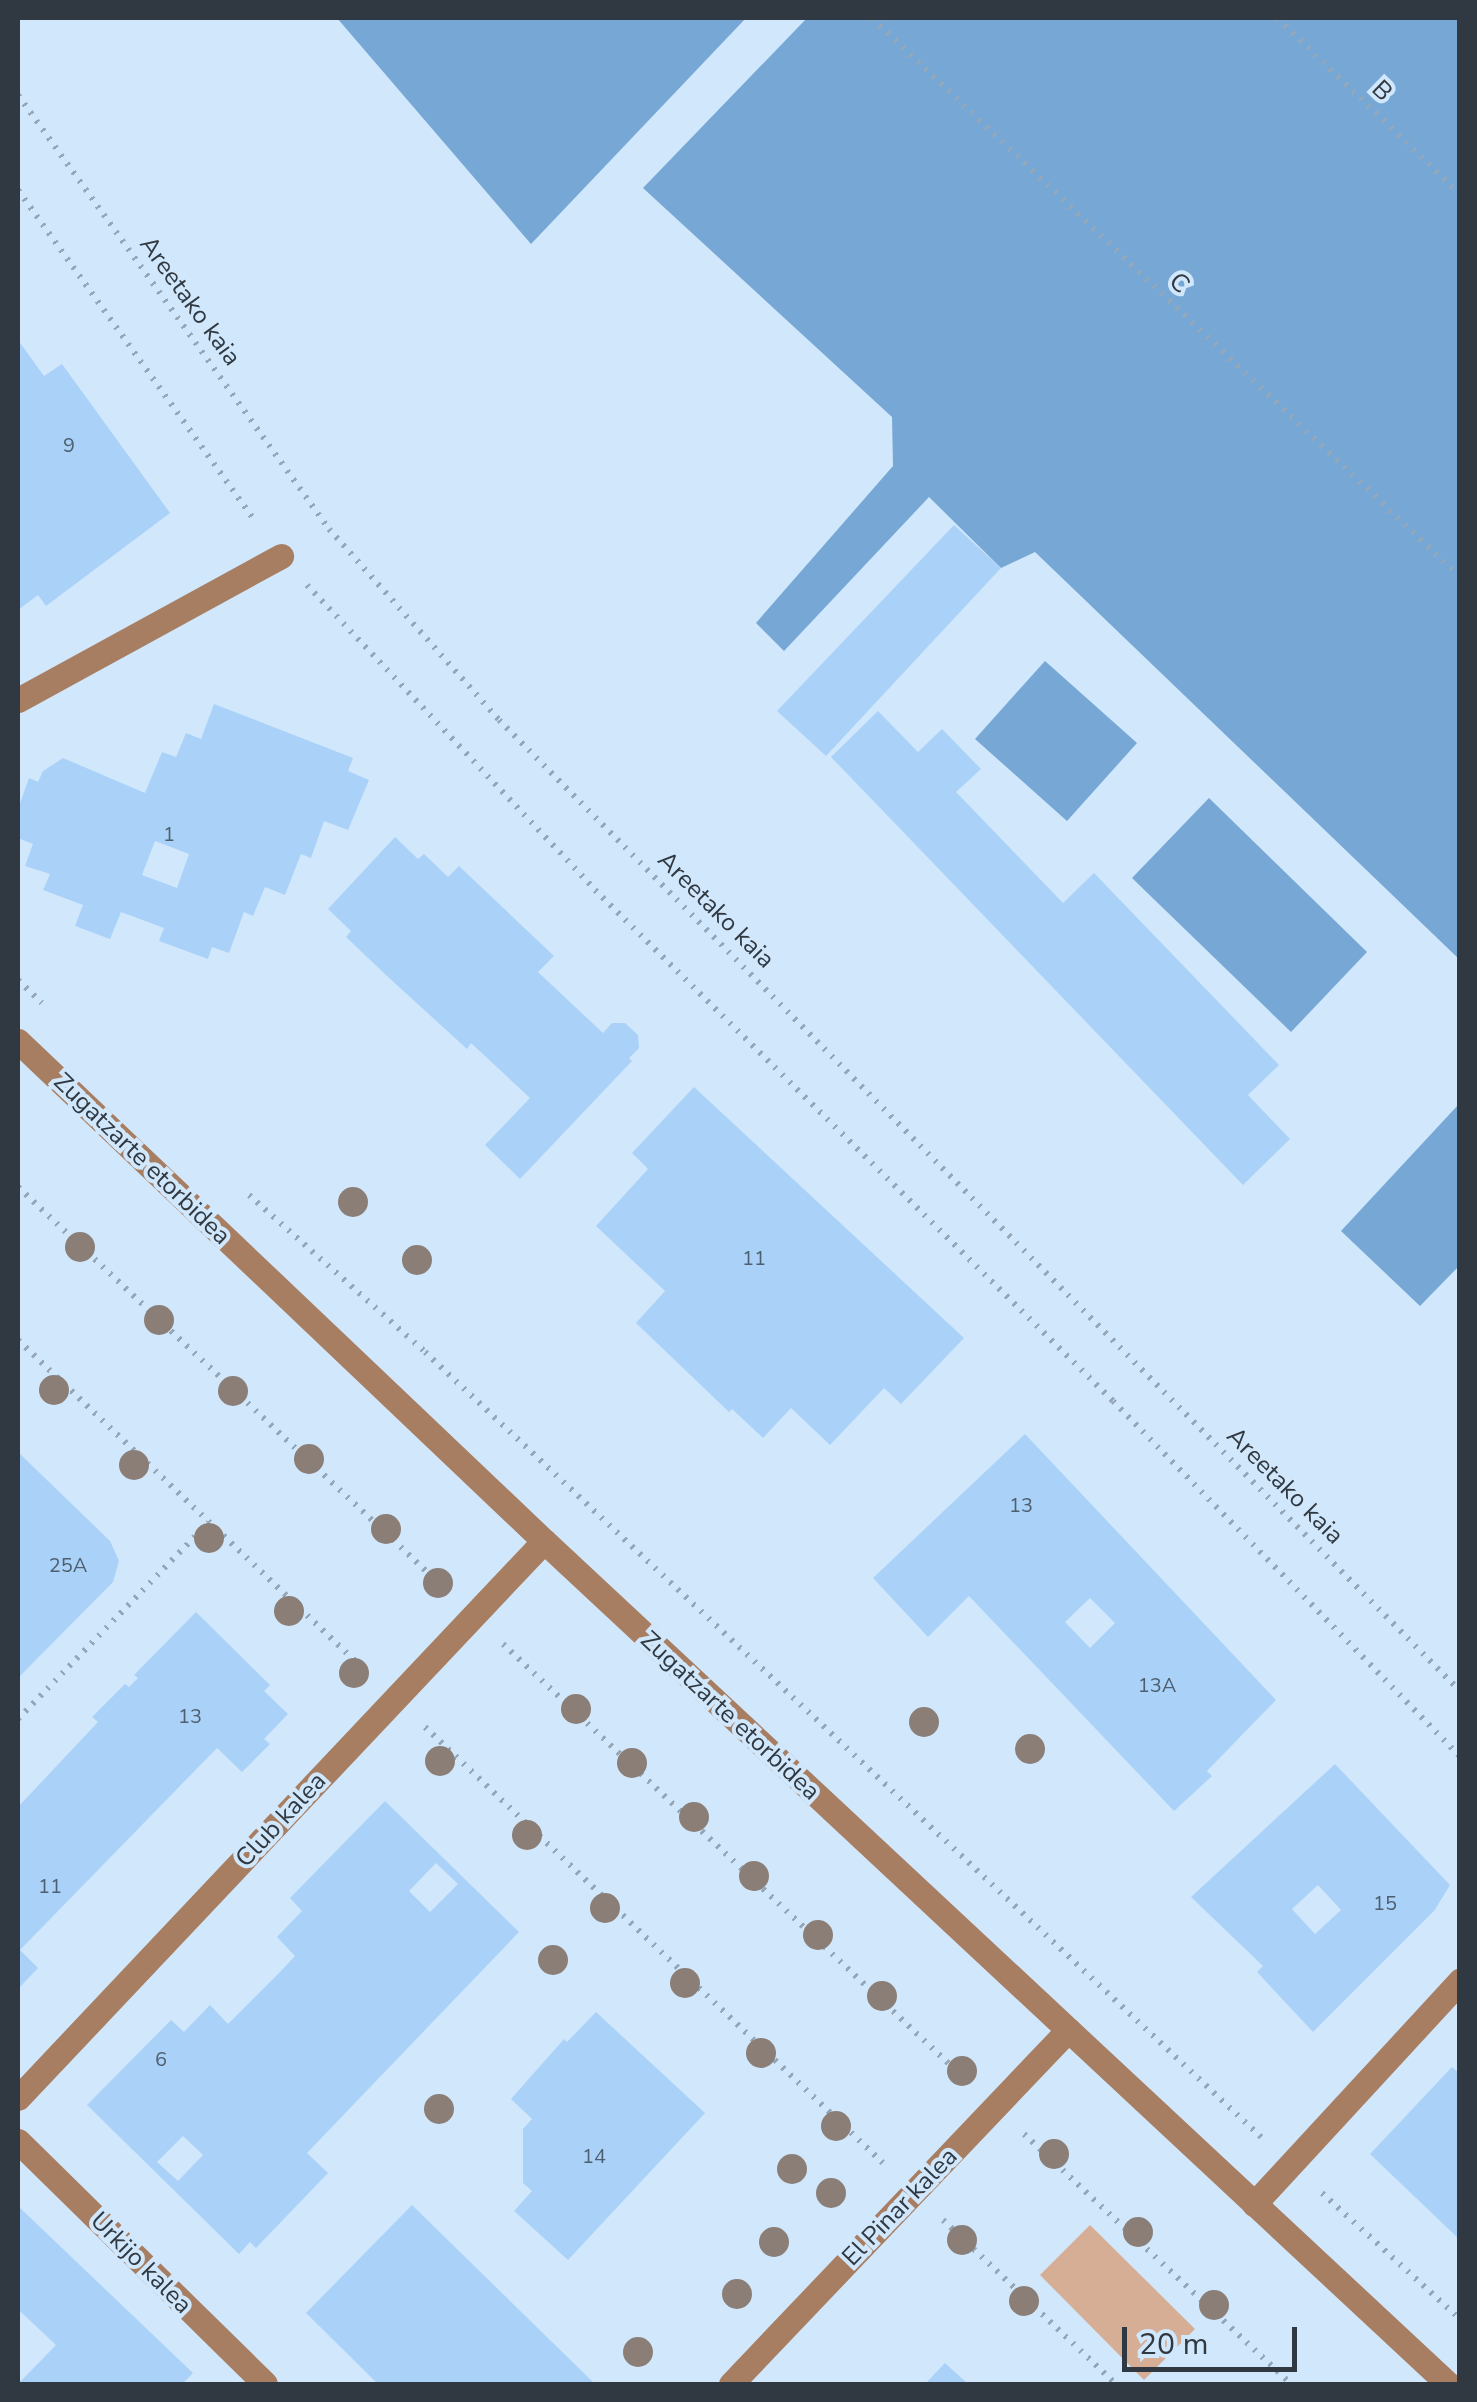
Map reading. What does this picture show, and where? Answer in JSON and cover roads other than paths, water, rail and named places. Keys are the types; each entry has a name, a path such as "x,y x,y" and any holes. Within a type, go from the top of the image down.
{"street":[{"path":"18,700 281,556"},
{"name":"Zugatzarte etorbidea","path":"18,1041 544,1541 1448,2384"},
{"name":"Club kalea","path":"18,2098 544,1541"},
{"path":"1254,2204 1460,1981"},
{"name":"El Pinar kalea","path":"731,2384 1068,2030"},
{"name":"Urkijo kalea","path":"18,2140 264,2384"}],"water":[{"path":"337,18 746,18 531,244"},
{"path":"807,18 1459,18 1459,959 1035,552 1001,568 929,497 784,651 756,623 893,466 892,417 643,188"},
{"path":"1045,661 1137,743 1067,821 975,739"},
{"path":"1209,798 1367,952 1291,1032 1132,878"},
{"path":"1459,1104 1459,1266 1420,1306 1341,1231"}]}
